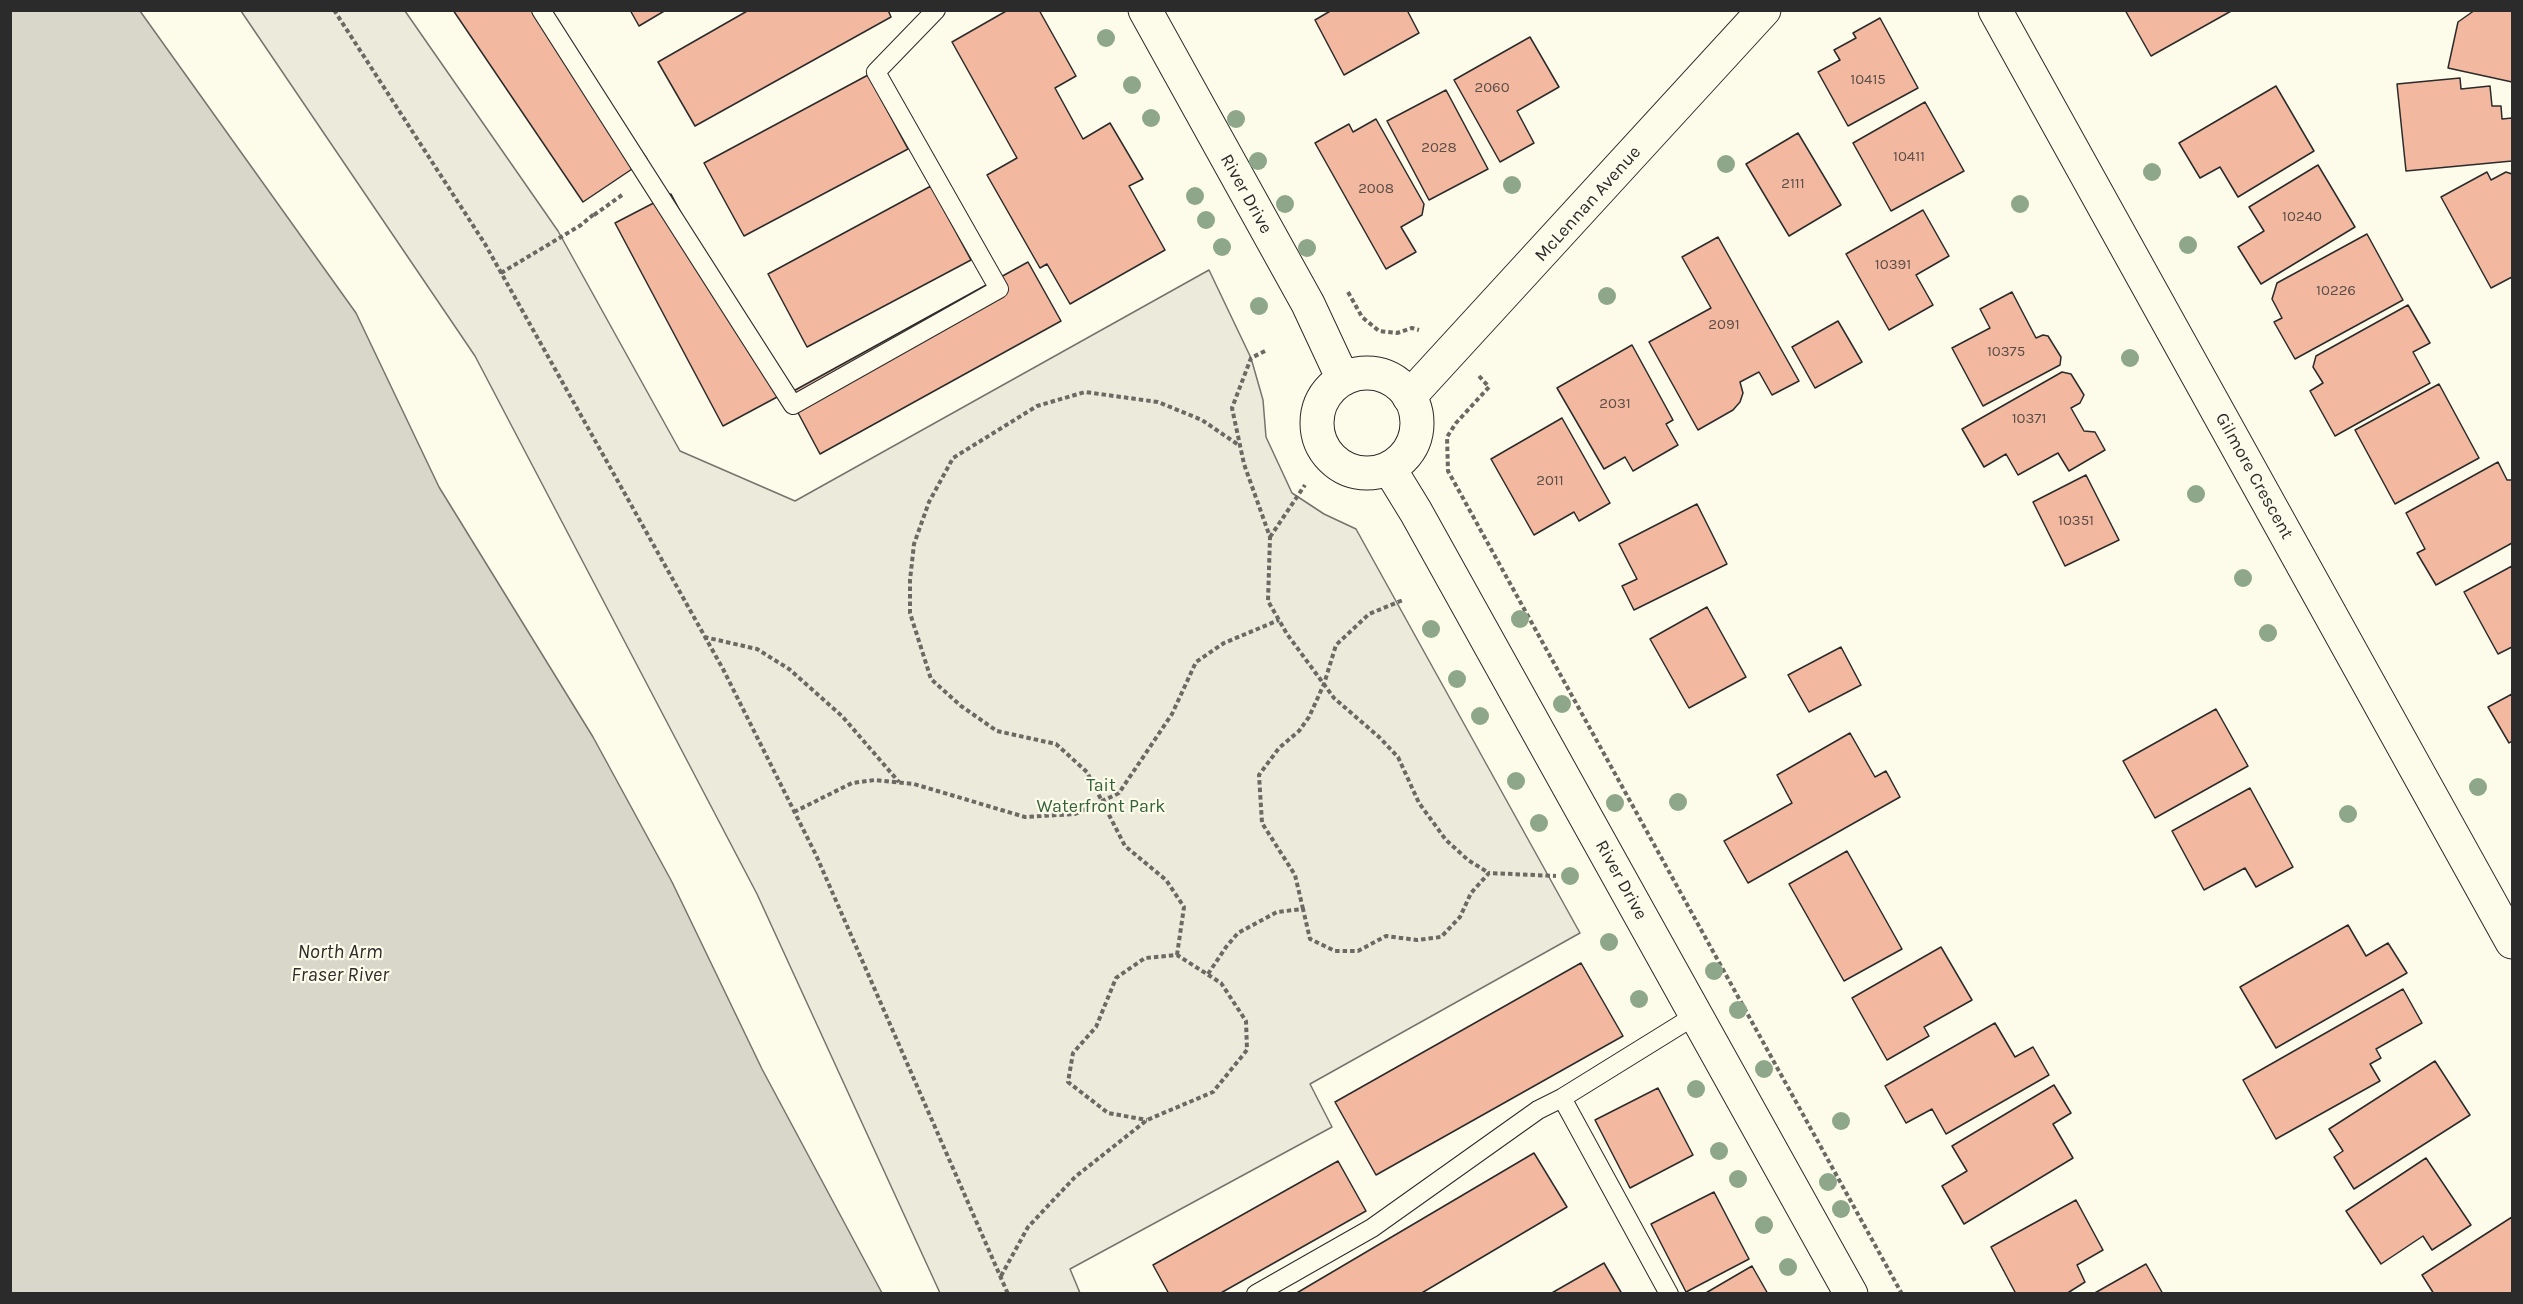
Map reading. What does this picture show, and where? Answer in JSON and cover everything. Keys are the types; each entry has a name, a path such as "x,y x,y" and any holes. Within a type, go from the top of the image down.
{"street":[{"name":"River Drive","path":"1145,10 1308,304 1343,379"},
{"name":"McLennan Avenue","path":"1409,397 1764,10"},
{"name":"Gilmore Crescent","path":"1995,10 2512,940"},
{"path":"1369,373 1385,376 1399,385 1409,397 1416,412 1417,427 1412,444 1402,458 1389,468 1373,473 1356,472 1340,466 1327,454 1319,439 1316,422 1319,406 1327,392 1343,379 1369,373"},
{"name":"River Drive","path":"1389,468 1416,512 1851,1293"}],"lane":[{"path":"541,10 793,405 999,289 876,72 936,10"},
{"path":"1256,1293 1372,1228 1538,1110 1562,1098 1696,1015"},
{"path":"1562,1098 1669,1293"}],"path":[{"path":"334,10 485,244 704,637 816,855 1008,1293"},
{"path":"501,273 581,225 594,214"},
{"path":"1353,301 1362,317 1379,331 1397,333 1412,328 1429,332"},
{"path":"1265,351 1251,358 1232,408 1244,464 1270,537 1268,601 1334,698 1379,737 1398,757 1419,803 1446,840 1468,860 1489,873 1556,876"},
{"path":"1478,375 1490,387 1456,423 1447,437 1448,471 1902,1293"},
{"path":"1177,955 1184,907 1166,880 1125,846 1087,772 1056,744 997,731 961,706 931,679 910,613 914,544 929,502 954,458 1037,405 1085,392 1158,402 1202,420 1240,446"},
{"path":"1270,537 1305,485"},
{"path":"1403,600 1369,615 1336,645 1324,684 1309,717 1299,731 1278,748 1260,775 1262,824 1295,875 1310,939 1335,951 1358,951 1386,936 1417,940 1441,937 1460,917 1471,893 1489,873"},
{"path":"794,812 852,783 876,780 914,784 1025,817 1075,814 1119,793 1172,714 1197,662 1224,643 1279,620"},
{"path":"704,637 757,649 789,669 842,716 899,783"},
{"path":"1208,974 1238,933 1277,912 1303,909"},
{"path":"1000,1276 1028,1227 1075,1177 1147,1120 1213,1092 1247,1050 1246,1021 1221,982 1177,955 1145,958 1116,978 1096,1027 1072,1053 1068,1082 1108,1113 1147,1120"}],"green space":[{"name":"Tait Waterfront Park","path":"241,11 405,11 558,231 680,451 795,501 1209,270 1251,358 1263,400 1266,437 1292,493 1324,514 1356,529 1580,933 1310,1084 1332,1127 1070,1269 1080,1293 940,1293 757,894 475,356"}],"water":[{"name":"North Arm Fraser River","path":"10,11 140,11 356,313 439,487 593,737 672,882 762,1069 882,1293 11,1293"}],"building":[{"path":"453,10 546,10 647,159 583,202"},
{"path":"630,10 666,10 639,26"},
{"path":"749,10 888,10 891,17 695,126 658,62"},
{"path":"1008,10 1039,10 1076,76 1055,88 1083,139 1110,123 1143,179 1129,186 1165,250 1070,304 1047,264 1040,268 987,175 1017,158 952,42"},
{"path":"1332,10 1407,10 1419,33 1344,75 1315,20"},
{"path":"2125,10 2233,10 2151,56"},
{"path":"2475,10 2512,10 2512,82 2448,68 2458,22"},
{"path":"1880,18 1918,88 1848,126 1818,72 1840,60 1834,50 1856,38 1853,33"},
{"path":"1530,37 1559,87 1517,111 1534,143 1500,162 1454,80"},
{"path":"868,75 908,149 744,236 704,163"},
{"path":"2460,78 2461,89 2490,86 2492,106 2501,106 2502,119 2512,118 2512,161 2406,171 2397,84"},
{"path":"2276,86 2314,151 2238,197 2220,167 2200,178 2179,143"},
{"path":"1446,90 1488,169 1429,200 1387,121"},
{"path":"1925,102 1964,171 1891,211 1853,143"},
{"path":"1376,119 1424,204 1422,215 1401,227 1416,252 1386,269 1315,143 1349,124 1353,132"},
{"path":"1798,133 1841,205 1789,236 1746,164"},
{"path":"2318,165 2355,227 2261,284 2238,247 2264,231 2249,207"},
{"path":"2487,172 2491,180 2506,172 2512,174 2512,277 2491,288 2441,197"},
{"path":"931,186 971,260 807,347 768,274"},
{"path":"671,194 779,396 723,426 615,223"},
{"path":"1923,210 1949,256 1916,275 1933,305 1889,330 1846,254"},
{"path":"2367,234 2403,300 2295,359 2274,322 2282,318 2272,299 2277,283"},
{"path":"1718,237 1799,381 1772,395 1759,372 1740,382 1743,393 1740,402 1733,410 1698,430 1649,342 1711,308 1682,257"},
{"path":"1028,262 1061,321 820,454 788,394"},
{"path":"2012,292 2036,338 2043,335 2048,336 2061,357 2060,365 1983,406 1952,348 1990,328 1980,309"},
{"path":"2408,305 2430,343 2413,352 2430,383 2335,436 2310,391 2323,383 2313,367 2316,356"},
{"path":"1838,321 1862,362 1815,388 1792,347"},
{"path":"1632,345 1673,420 1666,424 1678,445 1633,471 1625,457 1604,469 1557,388"},
{"path":"2062,372 2071,374 2084,395 2080,403 2071,408 2084,431 2095,432 2105,450 2069,471 2058,453 2018,475 2006,454 1984,467 1962,429"},
{"path":"2439,384 2479,458 2395,504 2355,430"},
{"path":"1562,418 1610,503 1579,521 1574,512 1534,535 1491,459"},
{"path":"2498,462 2507,480 2512,480 2512,543 2436,585 2417,553 2425,549 2406,513"},
{"path":"2086,475 2119,540 2065,566 2033,502"},
{"path":"1697,504 1727,564 1634,610 1622,586 1637,579 1619,544"},
{"path":"2512,566 2512,647 2498,654 2464,592"},
{"path":"1707,607 1746,677 1689,708 1650,639"},
{"path":"1841,647 1861,685 1809,712 1788,675"},
{"path":"2512,694 2512,741 2509,743 2488,707"},
{"path":"2216,709 2248,766 2155,818 2123,761"},
{"path":"1850,733 1875,777 1886,771 1900,797 1748,883 1724,841 1792,803 1777,775"},
{"path":"2250,788 2293,867 2256,887 2245,868 2204,890 2172,831"},
{"path":"1847,851 1902,949 1844,981 1789,884"},
{"path":"2348,925 2366,956 2388,943 2407,973 2276,1048 2240,987"},
{"path":"1941,947 1972,1000 1924,1027 1929,1036 1887,1060 1852,998"},
{"path":"1581,963 1623,1036 1376,1175 1335,1102"},
{"path":"2403,989 2422,1023 2376,1049 2381,1058 2370,1064 2380,1081 2276,1139 2243,1080"},
{"path":"1995,1023 2015,1057 2033,1047 2049,1075 1946,1134 1932,1109 1906,1123 1885,1086"},
{"path":"2435,1061 2470,1115 2354,1189 2334,1157 2343,1151 2329,1129"},
{"path":"2054,1085 2071,1113 2053,1124 2073,1158 1964,1224 1942,1186 1967,1171 1952,1146"},
{"path":"1658,1088 1693,1155 1630,1188 1595,1120"},
{"path":"1534,1153 1567,1207 1420,1294 1295,1294"},
{"path":"2426,1158 2471,1225 2432,1250 2423,1236 2381,1264 2346,1211"},
{"path":"1338,1161 1366,1211 1219,1294 1169,1294 1153,1265"},
{"path":"1714,1192 1749,1259 1686,1292 1651,1224"},
{"path":"2076,1200 2103,1250 2077,1265 2085,1282 2066,1294 2016,1294 1991,1247"},
{"path":"2512,1217 2512,1294 2434,1294 2422,1275"},
{"path":"1604,1263 1622,1294 1550,1294"},
{"path":"2146,1264 2163,1294 2093,1294"},
{"path":"1752,1266 1768,1294 1704,1294"}]}
